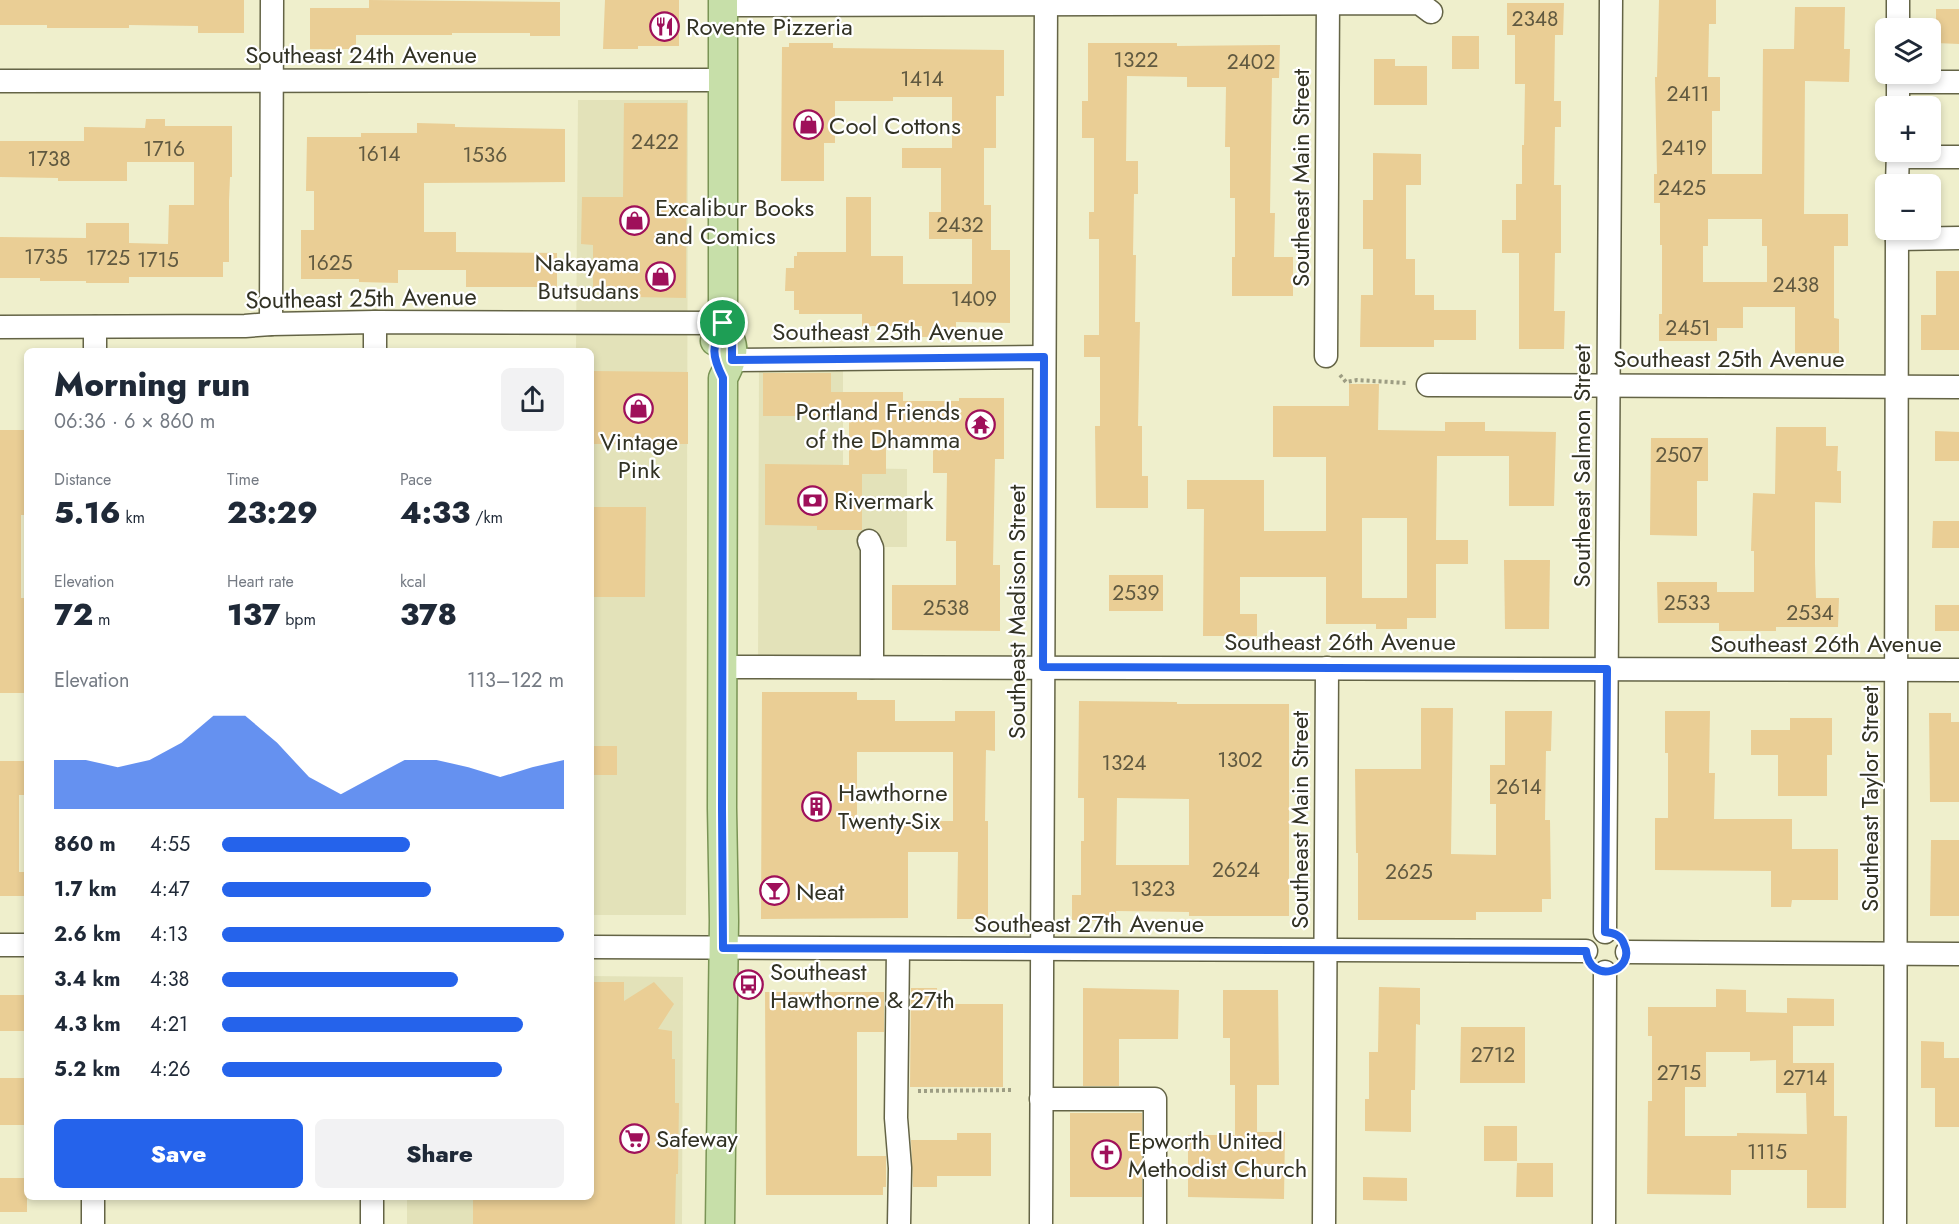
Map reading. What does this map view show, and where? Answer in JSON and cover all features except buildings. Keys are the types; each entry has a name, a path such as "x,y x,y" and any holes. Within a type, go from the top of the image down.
{"main road":[{"path":"720,1224 723,948 722,667 728,369 732,343 723,323 723,2"}],"street":[{"path":"271,324 272,0"},
{"name":"Southeast Salmon Street","path":"1605,932 1611,0"},
{"path":"1898,0 1898,18"},
{"path":"723,2 1328,1 1419,3 1431,12"},
{"name":"Southeast Main Street","path":"1326,356 1328,1"},
{"name":"Southeast Madison Street","path":"1041,1224 1046,2"},
{"name":"Southeast 24th Avenue","path":"0,81 723,80"},
{"path":"1941,81 1959,82"},
{"path":"1941,156 1959,157"},
{"path":"1941,237 1959,238"},
{"name":"Southeast Taylor Street","path":"1895,1224 1897,240"},
{"path":"375,322 375,348"},
{"name":"Southeast 25th Avenue","path":"0,327 245,326 375,322 723,323"},
{"path":"95,327 95,348"},
{"name":"Southeast 25th Avenue","path":"728,369 1044,357"},
{"name":"Southeast 25th Avenue","path":"1428,385 1959,387"},
{"path":"869,541 872,548 872,667"},
{"name":"Southeast 26th Avenue","path":"722,667 1959,670"},
{"name":"Southeast Main Street","path":"1324,1224 1327,668"},
{"path":"1605,932 1618,935 1627,952 1617,969 1605,972 1594,968 1586,951 1587,945 1594,936 1605,932"},
{"path":"0,945 24,945"},
{"name":"Southeast 27th Avenue","path":"594,947 1586,951"},
{"path":"898,949 896,1118 900,1168 899,1224"},
{"path":"1627,952 1959,954"},
{"path":"1604,1224 1605,972"},
{"path":"1041,1099 1155,1099 1155,1224"},
{"path":"93,1200 93,1224"},
{"path":"372,1200 372,1224"}],"path":[{"path":"1340,375 1346,382 1381,380"},
{"path":"897,1091 1014,1090"}],"shaded area":[{"path":"578,100 688,100 686,915 594,915 594,348 576,348"},
{"path":"759,361 843,361 843,468 907,469 907,547 882,547 882,669 758,670"},
{"name":"Safeway","path":"594,976 683,977 682,1224 407,1224 407,1200 594,1200"}],"place":[{"name":"Rovente Pizzeria","path":"665,26"},
{"name":"Cool Cottons","path":"808,125"},
{"name":"Excalibur Books and Comics","path":"634,221"},
{"name":"Nakayama Butsudans","path":"660,276"},
{"name":"Vintage Pink","path":"639,408"},
{"name":"Portland Friends of the Dhamma","path":"981,425"},
{"name":"Rivermark","path":"813,500"},
{"name":"Hawthorne Twenty-Six","path":"817,806"},
{"name":"Neat","path":"775,891"},
{"name":"Southeast Hawthorne & 27th","path":"749,985"},
{"name":"Safeway","path":"635,1138"},
{"name":"Epworth United Methodist Church","path":"1107,1154"}],"route":[{"path":"723,323 732,343 732,360 1044,357 1043,667 1607,669 1605,932 1618,935 1625,945 1627,952 1622,964 1612,971 1599,971 1590,963 1586,951 723,948 723,378 715,361 714,343 723,323"}]}
